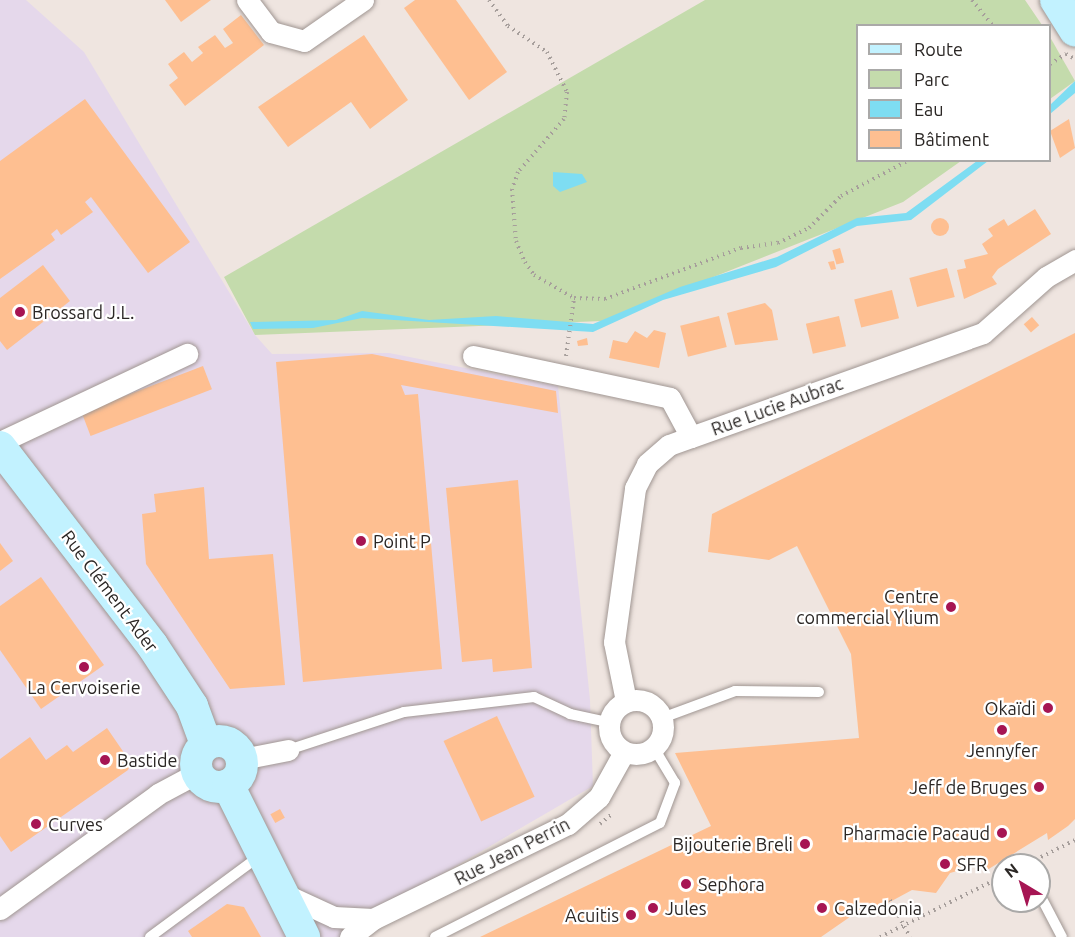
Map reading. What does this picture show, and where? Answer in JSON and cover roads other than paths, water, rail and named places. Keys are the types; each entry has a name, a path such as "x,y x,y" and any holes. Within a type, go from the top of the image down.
{"street":[{"path":"247,0 271,32 304,41 363,0"},
{"path":"1056,0 1070,42"},
{"name":"Rue Lucie Aubrac","path":"473,356 670,398 691,437 983,333 1046,277 1075,260"},
{"path":"0,442 187,354"},
{"path":"627,701 614,642 635,488 647,464 669,445 691,437"},
{"name":"Rue Clément Ader","path":"0,447 172,673 206,744"},
{"path":"627,701 644,701 662,718 663,734 654,748 640,754 624,752 612,740 609,722 627,701"},
{"path":"288,750 235,772 210,786 197,773 197,754 206,744 228,742 235,772 264,853 304,937"},
{"name":"Rue Jean Perrin","path":"350,937 373,920 576,818 599,797 624,752"},
{"path":"0,909 158,794 197,773"},
{"path":"284,894 334,917 373,920"}],"lane":[{"path":"662,718 735,691 819,692"},
{"path":"288,750 405,712 534,697 570,714 609,722"},
{"path":"435,937 660,823 675,783 654,748"},
{"path":"150,937 264,853"},
{"path":"1050,913 1062,937"}],"water":[{"path":"1075,81 1075,93 1051,113 1051,104"},
{"path":"976,162 987,162 911,220 857,226 776,267 663,300 593,332 362,318 313,328 253,329 250,322 336,320 362,311 429,320 496,316 593,324 680,287 777,257 857,218 906,213"},
{"path":"553,172 582,174 587,182 560,192 553,186"}],"place":[{"name":"Brossard J.L.","path":"20,312"},
{"name":"Point P","path":"361,541"},
{"name":"Centre commercial Ylium","path":"951,607"},
{"name":"La Cervoiserie","path":"84,667"},
{"name":"Okaïdi","path":"1048,708"},
{"name":"Jennyfer","path":"1002,730"},
{"name":"Bastide","path":"105,760"},
{"name":"Jeff de Bruges","path":"1039,787"},
{"name":"Curves","path":"36,824"},
{"name":"Pharmacie Pacaud","path":"1002,833"},
{"name":"Bijouterie Breli","path":"805,844"},
{"name":"SFR","path":"945,864"},
{"name":"Sephora","path":"686,884"},
{"name":"Jules","path":"653,908"},
{"name":"Calzedonia","path":"822,908"},
{"name":"Acuitis","path":"631,915"}]}
